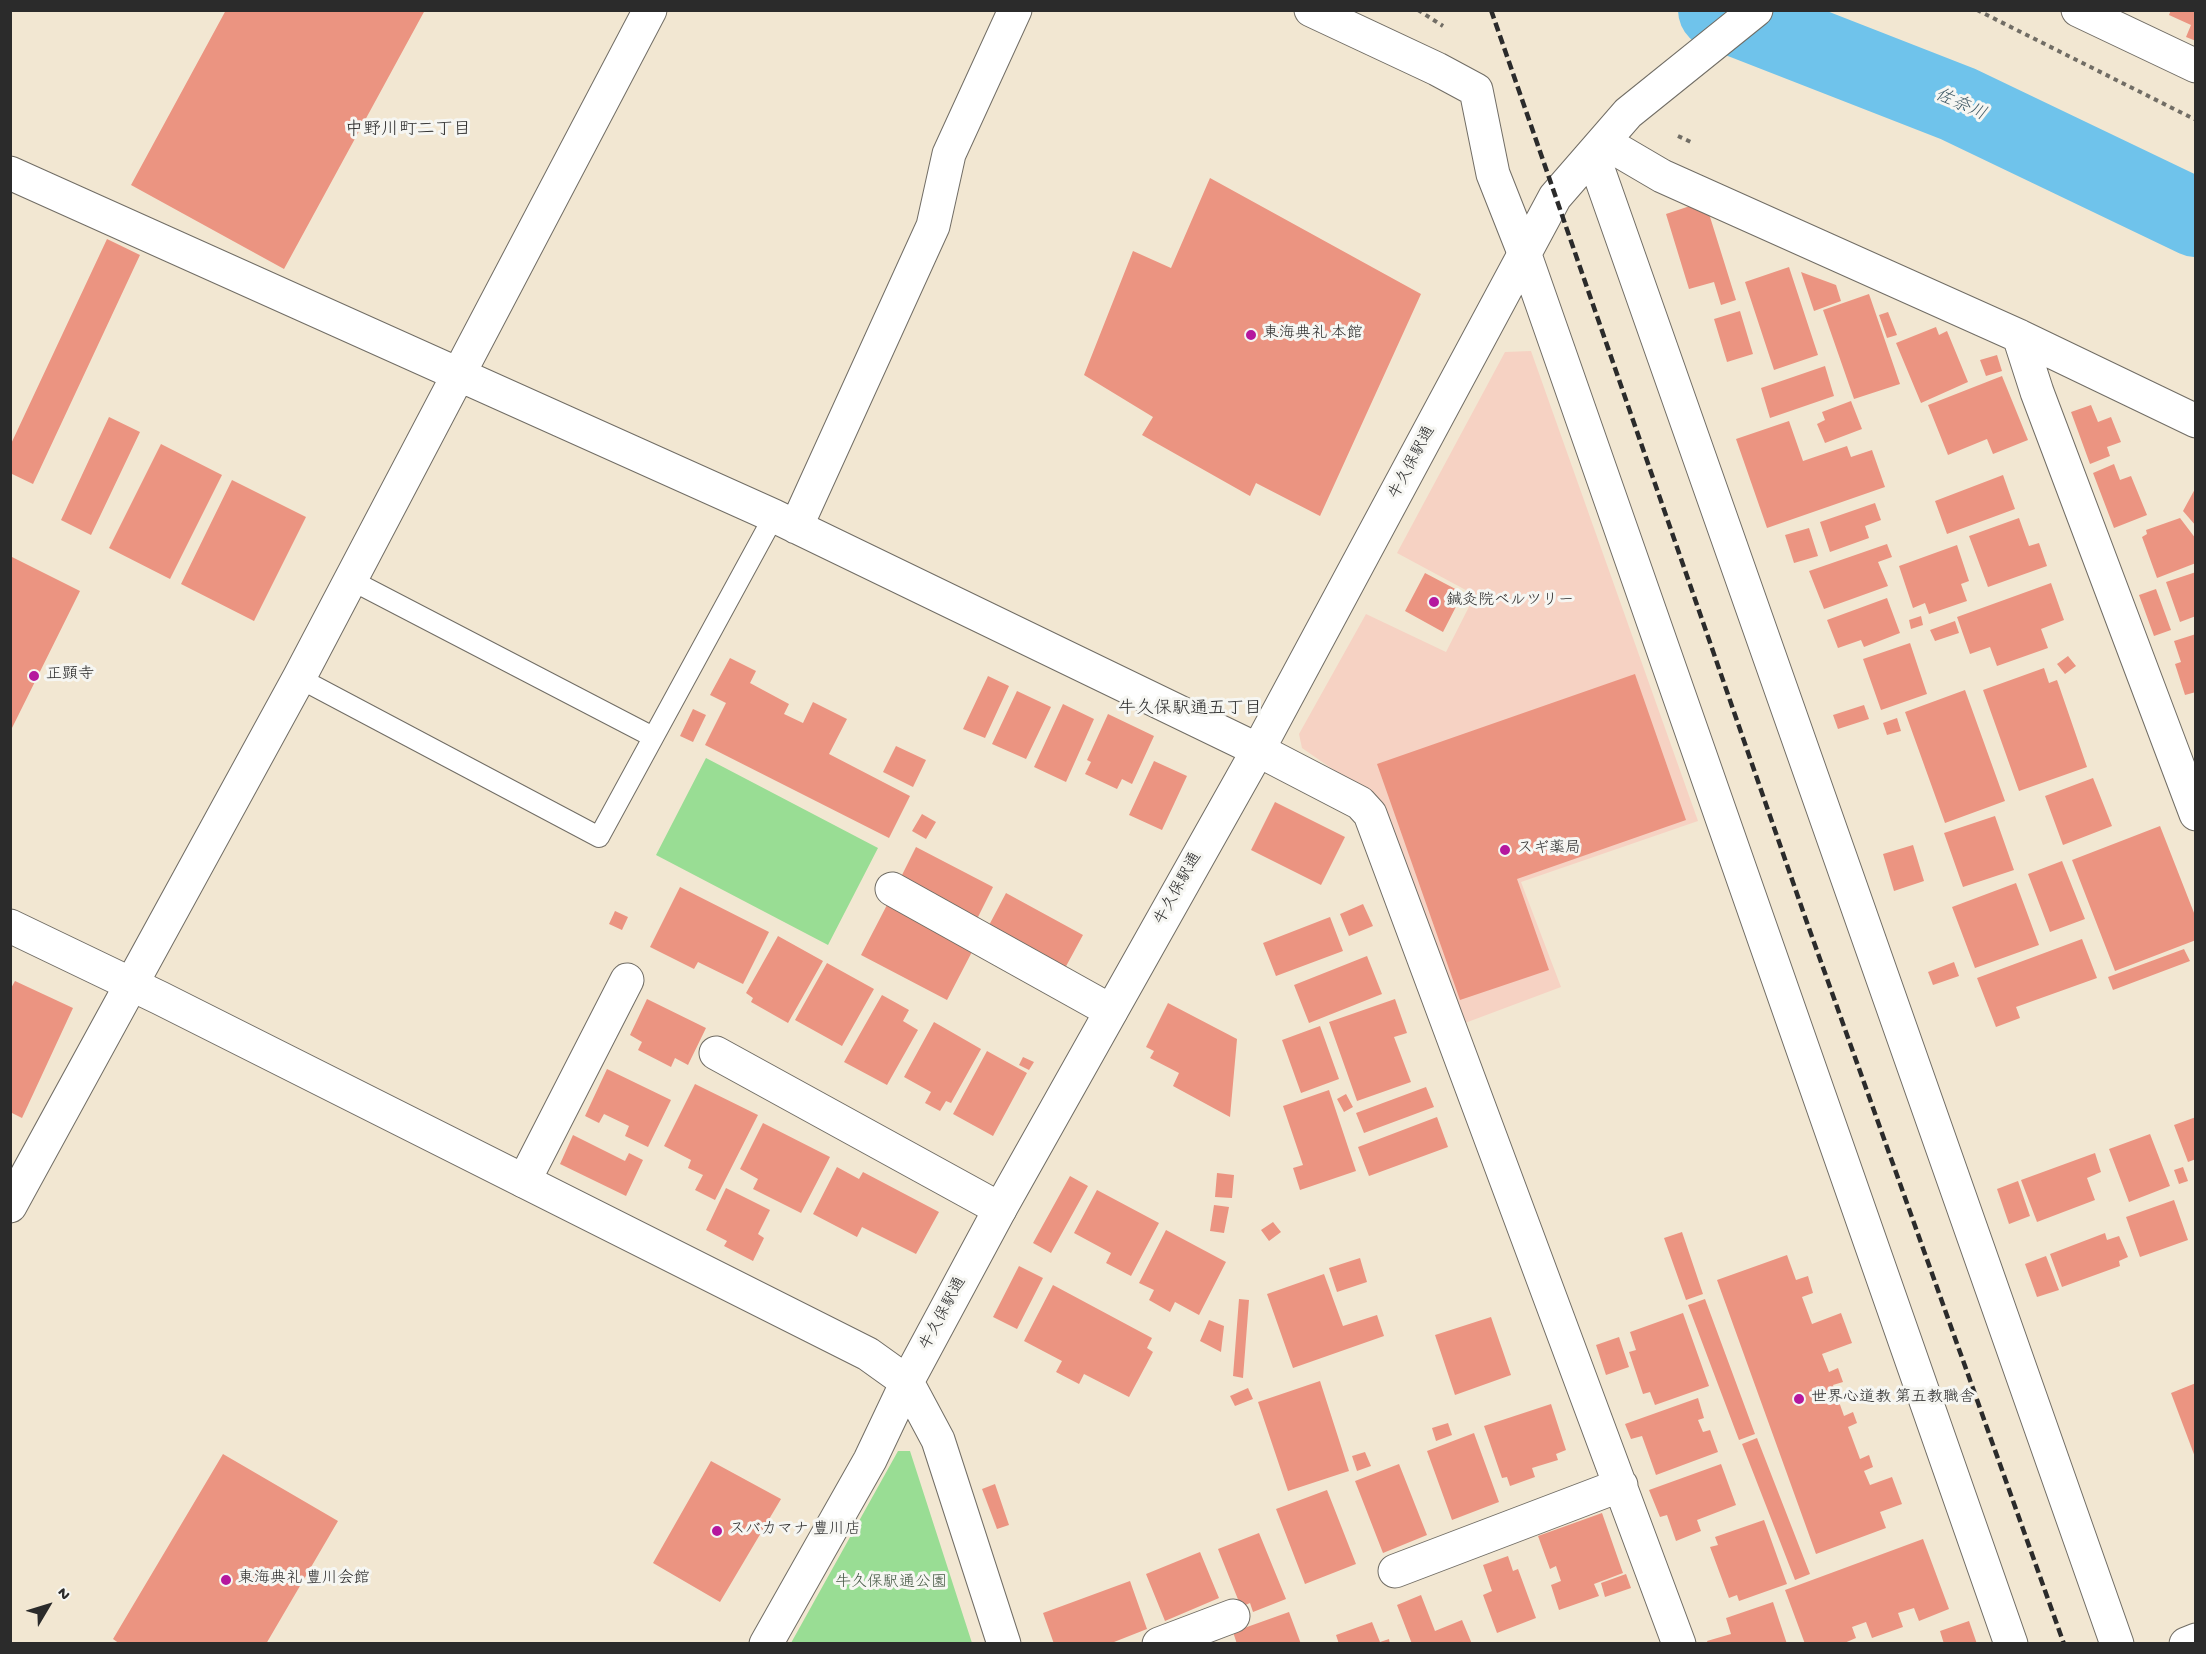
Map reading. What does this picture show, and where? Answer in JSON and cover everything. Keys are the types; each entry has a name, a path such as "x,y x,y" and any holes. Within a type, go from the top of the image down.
{"street":[{"path":"10,1206 299,678 650,10"},
{"path":"785,522 933,226 949,154 1015,10"},
{"path":"1311,10 1437,69 1476,90 1493,174 1525,255 2011,1644"},
{"name":"牛久保駅通","path":"766,1644 870,1460 908,1382 1000,1209 1258,750 1555,197 1628,113 1756,10"},
{"path":"2078,10 2196,66"},
{"path":"1599,149 2019,336 2196,421"},
{"path":"1599,149 2117,1644"},
{"path":"10,173 785,522 1258,750 1360,803 1370,814 1679,1644"},
{"path":"2019,336 2037,392 2196,814"},
{"path":"892,889 1111,1011"},
{"path":"10,926 868,1354 908,1382 938,1440 1004,1644"},
{"path":"524,1181 627,980"},
{"path":"716,1053 1000,1209"},
{"path":"1395,1571 1621,1485"},
{"path":"1159,1644 1233,1616"},
{"path":"2186,1644 2196,1640"}],"lane":[{"path":"299,678 599,837 652,737 785,522"},
{"path":"351,580 652,737"}],"path":[{"path":"1977,10 2196,120"}],"shaded area":[{"path":"1531,351 1698,821 1521,882 1561,987 1465,1023 1373,797 1302,748 1299,734 1366,614 1446,652 1475,595 1397,553 1505,352"}],"green space":[{"path":"706,758 878,848 828,945 656,855"},
{"name":"牛久保駅通公園","path":"898,1451 910,1451 972,1643 791,1643"}],"building":[{"path":"226,10 425,10 284,269 131,185"},
{"path":"2171,10 2196,10 2196,41 2186,37 2191,25 2169,15"},
{"name":"東海典礼 本館","path":"1210,178 1421,294 1320,516 1256,483 1250,496 1142,435 1153,417 1084,375 1133,251 1171,268"},
{"path":"1705,201 1736,300 1721,305 1714,282 1689,289 1666,214"},
{"path":"107,239 140,255 33,484 10,473 10,446"},
{"path":"1789,267 1818,355 1774,370 1745,282"},
{"path":"1801,272 1836,285 1841,301 1814,311"},
{"path":"1869,294 1900,384 1854,399 1823,310"},
{"path":"1740,311 1753,354 1727,362 1714,319"},
{"path":"1888,312 1897,335 1887,338 1879,315"},
{"path":"1936,327 1939,335 1947,331 1968,382 1921,403 1896,343"},
{"path":"1997,355 2002,371 1986,376 1980,360"},
{"path":"1825,366 1834,396 1770,418 1761,388"},
{"path":"2002,376 2028,440 1993,454 1987,439 1948,455 1928,405"},
{"path":"1851,401 1862,429 1825,443 1817,424 1825,420 1822,412"},
{"path":"2091,405 2098,422 2111,417 2121,442 2107,447 2110,456 2090,464 2071,412"},
{"path":"109,417 140,432 91,535 61,520"},
{"path":"1789,421 1803,461 1847,446 1851,457 1872,450 1885,487 1767,528 1736,439"},
{"path":"161,444 222,475 170,579 109,548"},
{"path":"2114,464 2120,480 2131,476 2147,515 2114,528 2093,473"},
{"path":"2003,475 2015,509 1947,534 1935,501"},
{"path":"232,480 306,517 254,621 181,584"},
{"path":"2196,487 2196,526 2183,511"},
{"path":"1875,503 1881,520 1865,526 1869,538 1830,552 1820,522"},
{"path":"2019,518 2029,546 2039,543 2047,566 1988,587 1969,536"},
{"path":"2180,518 2196,539 2196,563 2157,578 2142,537 2147,534 2146,530"},
{"path":"1809,528 1818,556 1794,563 1785,535"},
{"path":"1887,544 1892,557 1878,562 1888,586 1824,609 1809,571"},
{"path":"1957,545 1969,581 1961,584 1967,601 1929,614 1925,603 1913,608 1899,566"},
{"path":"10,556 80,591 10,732"},
{"path":"2196,572 2196,616 2180,622 2166,582"},
{"name":"鍼灸院ベルツリー","path":"1425,573 1463,593 1443,632 1405,611"},
{"path":"2051,583 2064,620 2041,629 2048,648 1997,666 1990,647 1970,654 1957,617"},
{"path":"2156,589 2171,630 2154,636 2139,595"},
{"path":"1887,598 1900,633 1864,647 1861,640 1838,648 1827,620"},
{"path":"1921,616 1923,625 1911,629 1909,620"},
{"path":"1955,621 1959,633 1935,641 1930,630"},
{"path":"2196,634 2196,692 2185,695 2175,664 2181,662 2174,641"},
{"path":"1910,643 1927,694 1881,710 1863,659"},
{"path":"2068,656 2076,666 2065,674 2057,664"},
{"path":"730,658 756,671 750,683 789,704 784,714 803,723 813,702 847,719 829,754 910,796 889,838 705,745 726,703 710,695"},
{"path":"2044,668 2049,683 2057,680 2087,767 2019,791 1983,690"},
{"name":"スギ薬局","path":"1635,674 1686,820 1517,879 1549,970 1460,1000 1377,764"},
{"path":"988,676 1009,686 985,738 963,729"},
{"path":"1965,690 2005,801 1945,823 1905,712"},
{"path":"1017,691 1051,707 1026,759 992,744"},
{"path":"1063,704 1094,719 1066,782 1034,767"},
{"path":"1864,705 1869,719 1838,729 1833,715"},
{"path":"693,709 706,715 693,742 680,736"},
{"path":"1108,714 1154,736 1132,784 1122,779 1117,789 1085,774 1091,762 1087,760"},
{"path":"1897,718 1901,731 1887,735 1883,723"},
{"path":"896,746 926,760 913,787 883,772"},
{"path":"1154,761 1187,776 1162,830 1129,815"},
{"path":"2093,778 2112,826 2063,845 2045,796"},
{"path":"1275,802 1345,837 1321,885 1251,850"},
{"path":"922,814 936,822 926,839 912,831"},
{"path":"1995,816 2014,870 1963,887 1944,833"},
{"path":"2160,826 2196,918 2196,940 2115,971 2072,860"},
{"path":"1913,845 1924,881 1894,891 1883,854"},
{"path":"916,847 993,887 976,921 899,881"},
{"path":"2062,861 2085,919 2050,932 2028,874"},
{"path":"2016,883 2039,945 1975,968 1952,907"},
{"path":"680,887 769,932 743,984 698,962 694,969 650,947"},
{"path":"1006,893 1083,935 1064,970 987,929"},
{"path":"888,903 974,948 947,1000 861,955"},
{"path":"1363,904 1373,926 1349,936 1340,914"},
{"path":"615,911 628,917 622,930 609,924"},
{"path":"1330,917 1343,951 1276,976 1263,943"},
{"path":"778,936 823,961 788,1023 751,1002 753,998 746,993"},
{"path":"2082,939 2097,978 2016,1007 2020,1018 1996,1027 1977,978"},
{"path":"2184,949 2190,961 2113,990 2108,977"},
{"path":"1367,956 1382,994 1309,1023 1294,985"},
{"path":"1954,962 1959,976 1933,985 1928,972"},
{"path":"827,963 874,989 842,1046 795,1020"},
{"path":"15,981 73,1008 22,1118 10,1112 10,990"},
{"path":"882,995 909,1010 903,1021 918,1030 887,1085 844,1062"},
{"path":"647,999 706,1028 688,1065 675,1058 671,1067 638,1050 642,1042 630,1035"},
{"path":"1395,999 1407,1033 1394,1037 1411,1082 1357,1101 1329,1022"},
{"path":"1168,1003 1237,1039 1230,1117 1173,1086 1179,1073 1150,1058 1154,1051 1146,1047"},
{"path":"934,1022 981,1049 951,1103 946,1101 940,1111 925,1103 931,1092 904,1077"},
{"path":"1320,1026 1339,1079 1301,1093 1282,1040"},
{"path":"987,1051 1027,1073 993,1136 953,1114"},
{"path":"1023,1057 1034,1062 1029,1070 1019,1065"},
{"path":"607,1069 671,1100 648,1147 625,1136 629,1126 604,1114 599,1123 585,1116"},
{"path":"695,1084 758,1115 715,1200 695,1190 703,1175 688,1168 691,1160 664,1146"},
{"path":"1426,1087 1434,1107 1364,1133 1356,1113"},
{"path":"1329,1090 1356,1171 1300,1190 1293,1168 1303,1165 1283,1106"},
{"path":"1346,1094 1353,1107 1344,1112 1337,1099"},
{"path":"1437,1117 1448,1147 1369,1176 1358,1147"},
{"path":"2196,1117 2196,1159 2188,1162 2174,1125"},
{"path":"763,1123 830,1157 801,1213 753,1189 758,1179 740,1169"},
{"path":"2150,1134 2170,1186 2129,1202 2109,1149"},
{"path":"573,1135 625,1161 629,1153 643,1160 626,1196 560,1164"},
{"path":"2095,1153 2101,1172 2087,1178 2095,1200 2037,1222 2021,1180"},
{"path":"837,1167 859,1179 863,1172 939,1212 916,1254 862,1227 857,1237 813,1214"},
{"path":"2183,1167 2188,1181 2179,1184 2174,1170"},
{"path":"1217,1173 1234,1175 1232,1198 1215,1197"},
{"path":"1070,1176 1088,1186 1051,1253 1033,1243"},
{"path":"2018,1181 2030,1216 2009,1224 1997,1189"},
{"path":"726,1188 770,1210 758,1234 764,1238 753,1261 724,1246 727,1241 706,1230"},
{"path":"1097,1190 1159,1223 1131,1276 1106,1263 1111,1253 1074,1233"},
{"path":"2174,1200 2188,1240 2140,1257 2126,1217"},
{"path":"1214,1205 1229,1207 1224,1233 1210,1231"},
{"path":"1273,1222 1281,1232 1269,1241 1261,1230"},
{"path":"1166,1230 1226,1262 1199,1315 1175,1302 1170,1312 1149,1300 1154,1290 1139,1283"},
{"path":"1682,1232 1703,1294 1686,1300 1664,1238"},
{"path":"2105,1233 2107,1240 2119,1236 2128,1257 2119,1261 2120,1266 2062,1287 2050,1254"},
{"name":"世界心道教 第五教職舎","path":"1787,1255 1796,1280 1808,1276 1813,1293 1802,1297 1812,1324 1841,1313 1852,1343 1822,1354 1829,1372 1838,1368 1843,1382 1833,1385 1844,1416 1853,1412 1857,1423 1848,1427 1860,1459 1869,1455 1873,1467 1864,1471 1870,1485 1892,1477 1902,1504 1880,1512 1886,1528 1816,1554 1717,1280"},
{"path":"2046,1256 2059,1290 2037,1297 2025,1264"},
{"path":"1360,1258 1367,1282 1337,1292 1329,1268"},
{"path":"1019,1266 1043,1278 1017,1329 993,1317"},
{"path":"1324,1274 1343,1326 1377,1315 1384,1336 1293,1368 1267,1294"},
{"path":"1053,1285 1152,1338 1147,1348 1153,1352 1129,1397 1084,1374 1079,1384 1056,1372 1062,1361 1024,1341"},
{"path":"1239,1299 1249,1300 1243,1378 1233,1376"},
{"path":"1705,1299 1755,1434 1739,1440 1688,1305"},
{"path":"1683,1313 1709,1386 1655,1405 1650,1392 1643,1394 1629,1352 1636,1350 1630,1332"},
{"path":"1491,1317 1511,1375 1455,1395 1435,1335"},
{"path":"1209,1320 1224,1326 1221,1352 1200,1341"},
{"path":"1619,1337 1629,1367 1606,1375 1596,1345"},
{"path":"1320,1381 1349,1471 1288,1491 1258,1402"},
{"path":"2196,1383 2196,1457 2195,1457 2171,1393"},
{"path":"1248,1388 1253,1399 1235,1406 1230,1396"},
{"path":"1698,1398 1704,1418 1698,1420 1703,1432 1710,1430 1718,1452 1656,1475 1642,1436 1631,1439 1625,1424"},
{"path":"1551,1404 1566,1450 1556,1454 1558,1460 1532,1468 1535,1477 1510,1486 1507,1477 1502,1478 1484,1426"},
{"path":"1448,1423 1452,1435 1436,1441 1432,1428"},
{"path":"1474,1433 1499,1502 1452,1520 1427,1451"},
{"path":"1757,1438 1810,1574 1795,1580 1742,1444"},
{"path":"1365,1452 1371,1466 1357,1471 1352,1456"},
{"name":"東海典礼 豊川会館","path":"223,1454 338,1521 266,1644 120,1644 113,1639"},
{"name":"スバカマナ 豊川店","path":"711,1461 781,1499 720,1602 653,1563"},
{"path":"1399,1464 1427,1535 1383,1553 1355,1481"},
{"path":"1721,1464 1736,1505 1697,1520 1701,1531 1676,1541 1667,1515 1660,1517 1649,1490"},
{"path":"995,1484 1009,1525 997,1529 982,1489"},
{"path":"1327,1490 1356,1564 1305,1584 1276,1509"},
{"path":"1602,1513 1623,1573 1594,1584 1599,1596 1559,1610 1551,1585 1561,1581 1556,1566 1550,1569 1538,1536"},
{"path":"1764,1520 1787,1584 1739,1601 1737,1595 1729,1598 1710,1547 1718,1545 1715,1537"},
{"path":"1259,1533 1286,1599 1253,1612 1250,1603 1241,1607 1218,1549"},
{"path":"1923,1539 1949,1609 1919,1621 1914,1608 1898,1613 1903,1627 1872,1638 1866,1622 1852,1627 1856,1638 1842,1644 1805,1644 1785,1590"},
{"path":"1200,1552 1219,1598 1165,1621 1146,1574"},
{"path":"1508,1556 1513,1571 1518,1569 1536,1618 1497,1633 1483,1595 1492,1591 1483,1565"},
{"path":"1626,1574 1631,1588 1605,1597 1601,1583"},
{"path":"1130,1581 1147,1629 1109,1644 1054,1644 1043,1613"},
{"path":"1421,1595 1435,1631 1462,1620 1472,1644 1412,1644 1397,1605"},
{"path":"1773,1602 1787,1644 1708,1644 1707,1641 1731,1634 1726,1618"},
{"path":"1289,1612 1301,1644 1237,1644 1233,1632"},
{"path":"1969,1621 1977,1644 1944,1644 1940,1631"},
{"path":"1372,1622 1380,1642 1389,1639 1390,1644 1339,1644 1336,1635"}],"waterway":[{"name":"佐奈川","path":"1717,10 1958,104 2196,218"}],"railway":[{"path":"1491,10 1805,917 2064,1644"}],"place":[{"name":"東海典礼 本館","path":"1251,335"},
{"name":"鍼灸院ベルツリー","path":"1434,602"},
{"name":"正顕寺","path":"34,676"},
{"name":"スギ薬局","path":"1505,850"},
{"name":"世界心道教 第五教職舎","path":"1799,1399"},
{"name":"スバカマナ 豊川店","path":"717,1531"},
{"name":"東海典礼 豊川会館","path":"226,1580"}],"district":[{"name":"中野川町二丁目","path":"408,131"},
{"name":"牛久保駅通五丁目","path":"1190,710"}]}
